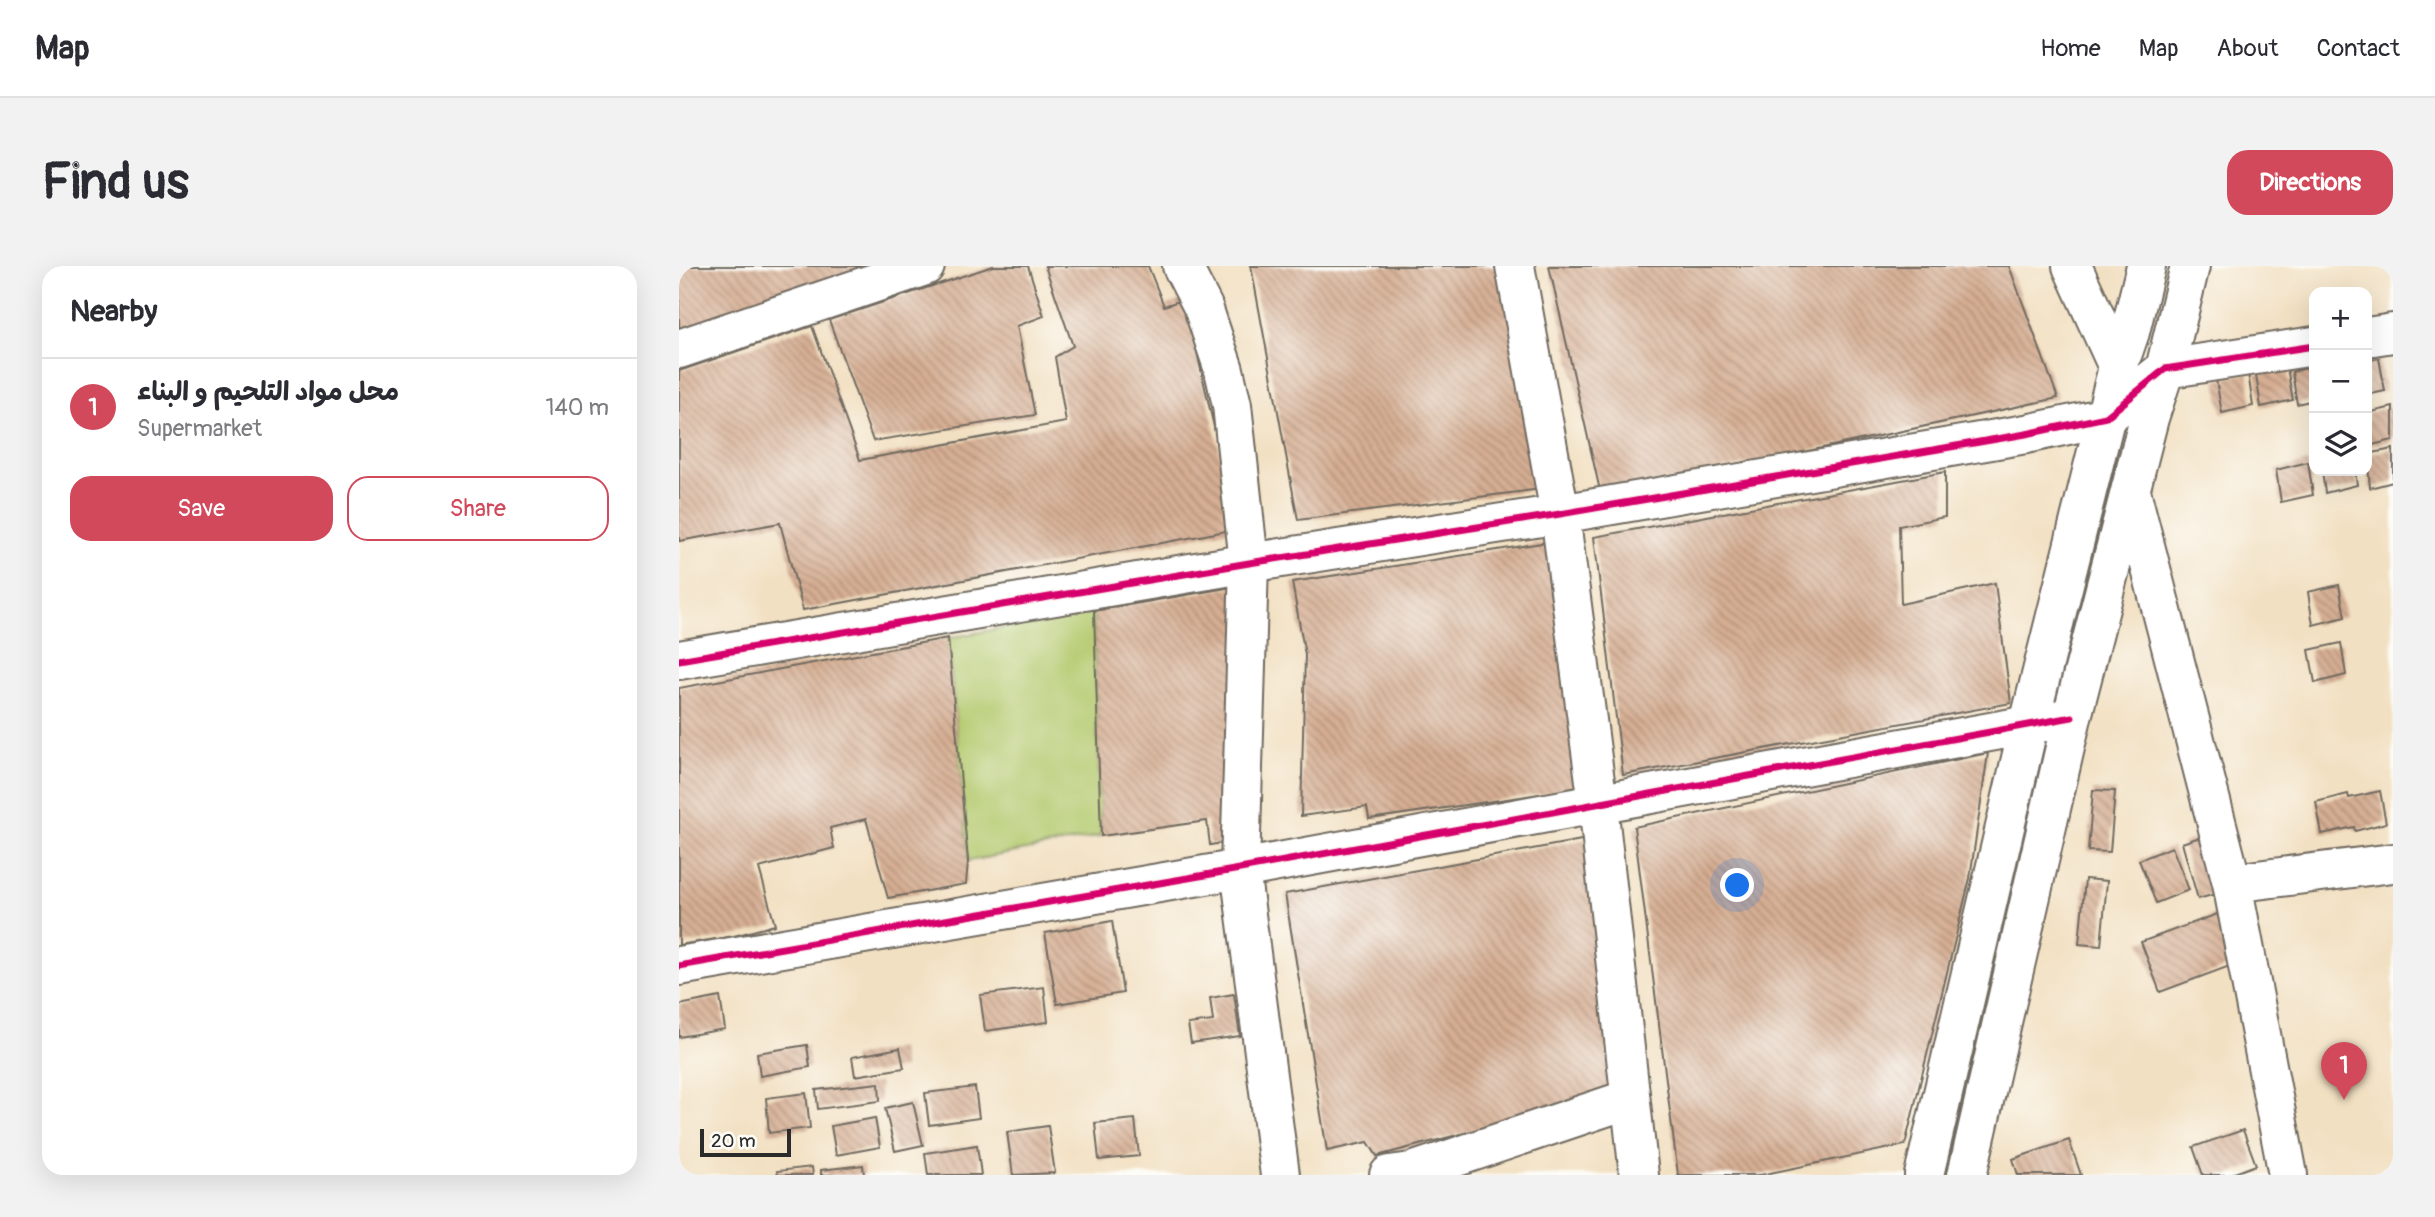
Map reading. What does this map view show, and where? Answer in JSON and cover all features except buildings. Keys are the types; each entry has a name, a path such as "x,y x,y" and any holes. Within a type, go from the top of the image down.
{"street":[{"path":"679,349 925,266"},
{"path":"1182,266 1203,307 1224,370 1232,405 1249,563 1240,869 1280,1175"},
{"path":"1515,266 1560,514 1598,804 1639,1175"},
{"path":"2072,266 2118,367"},
{"path":"1924,1175 2029,724 2118,367 2147,266"},
{"path":"1967,1175 2071,717 2149,418 2165,369 2190,266"},
{"path":"2372,336 2393,333"},
{"path":"679,660 2013,436 2106,417 2165,369 2309,347"},
{"path":"2131,492 2232,883 2287,1175"},
{"path":"679,966 1240,869 2071,717"},
{"path":"2232,883 2393,863"},
{"path":"1389,1175 1412,1172 1629,1099"}],"green space":[{"path":"1094,611 1101,836 968,861 948,638"}],"cycle path":[{"path":"679,660 2026,434 2106,417 2165,369 2309,347"},
{"path":"679,966 1240,869 2072,717"}],"place":[{"name":"محل مواد التلحيم و البناء","path":"2344,1100"}]}
